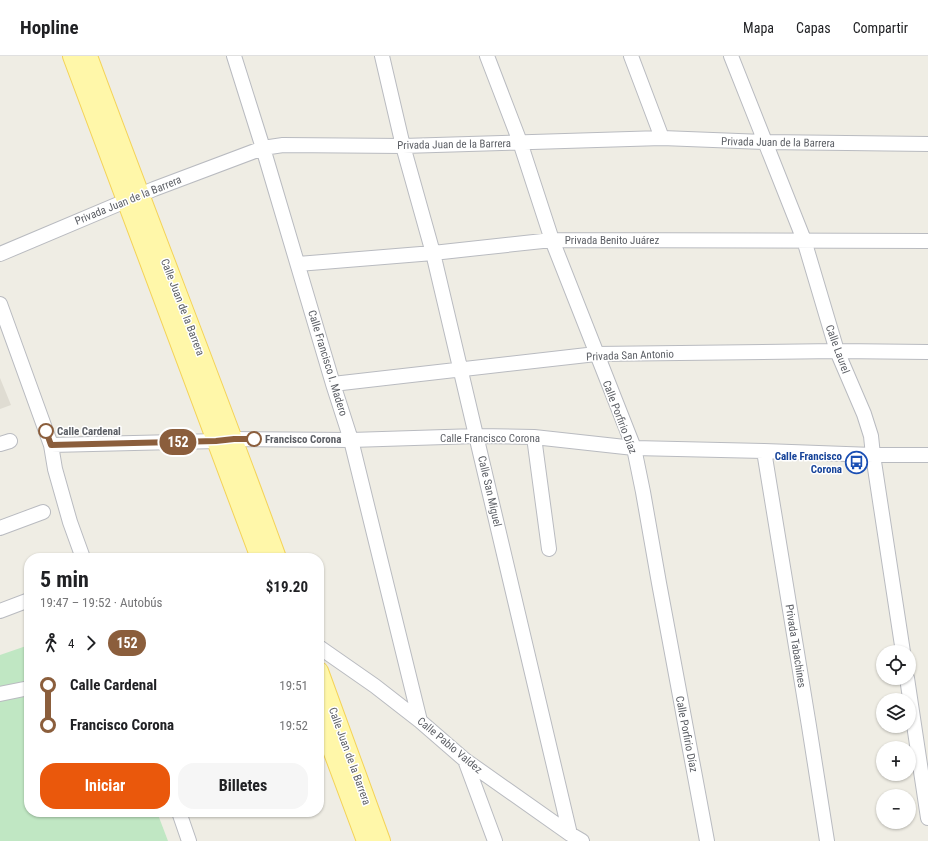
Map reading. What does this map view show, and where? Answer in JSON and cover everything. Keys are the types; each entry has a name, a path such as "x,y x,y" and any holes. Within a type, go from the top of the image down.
{"main road":[{"name":"Calle Juan de la Barrera","path":"72,56 133,197 225,440 275,553"},
{"name":"Calle Juan de la Barrera","path":"88,56 133,197"},
{"name":"Calle Juan de la Barrera","path":"225,440 259,553"},
{"name":"Calle Juan de la Barrera","path":"324,685 381,841"},
{"name":"Calle Juan de la Barrera","path":"324,728 366,841"}],"street":[{"name":"Calle Francisco I. Madero","path":"234,56 351,440 420,721"},
{"name":"Calle San Miguel","path":"382,56 403,146 433,253 570,834"},
{"name":"Calle Porfirio Díaz","path":"487,56 520,142 552,240 634,448 707,841"},
{"path":"631,56 662,138"},
{"name":"Calle Laurel","path":"731,56 804,240 837,351 864,414 871,436 872,455 902,645"},
{"name":"Privada Juan de la Barrera","path":"0,254 133,197 263,148 292,145 403,146 662,138 765,142 928,144"},
{"name":"Privada Benito Juárez","path":"298,264 433,253 552,240 928,241"},
{"path":"0,304 51,445 55,468 70,522 81,553"},
{"name":"Privada San Antonio","path":"333,384 596,354 837,351 928,352"},
{"name":"Calle Francisco Corona","path":"51,445 225,440 351,440 477,436 534,437 634,448 872,455 928,455"},
{"path":"534,437 549,549"},
{"name":"Privada Tabachines","path":"764,451 827,841"},
{"path":"0,528 44,512"},
{"path":"0,611 24,602"},
{"name":"Calle Pablo Valdez","path":"324,650 376,686 420,721 465,760 582,841"},
{"path":"908,685 928,818"},
{"path":"0,694 24,689"},
{"path":"465,760 495,841"},
{"path":"181,817 189,841"}],"shaded area":[{"path":"0,378 11,405 0,409"}],"green space":[{"path":"24,647 24,817 159,817 168,841 0,841 0,655"}],"bus line":[{"name":"152","path":"46,431 51,445 254,439"}],"place":[{"name":"Calle Cardenal","path":"46,431"},
{"name":"Francisco Corona","path":"254,439"},
{"name":"Calle Francisco Corona","path":"857,462"}]}
